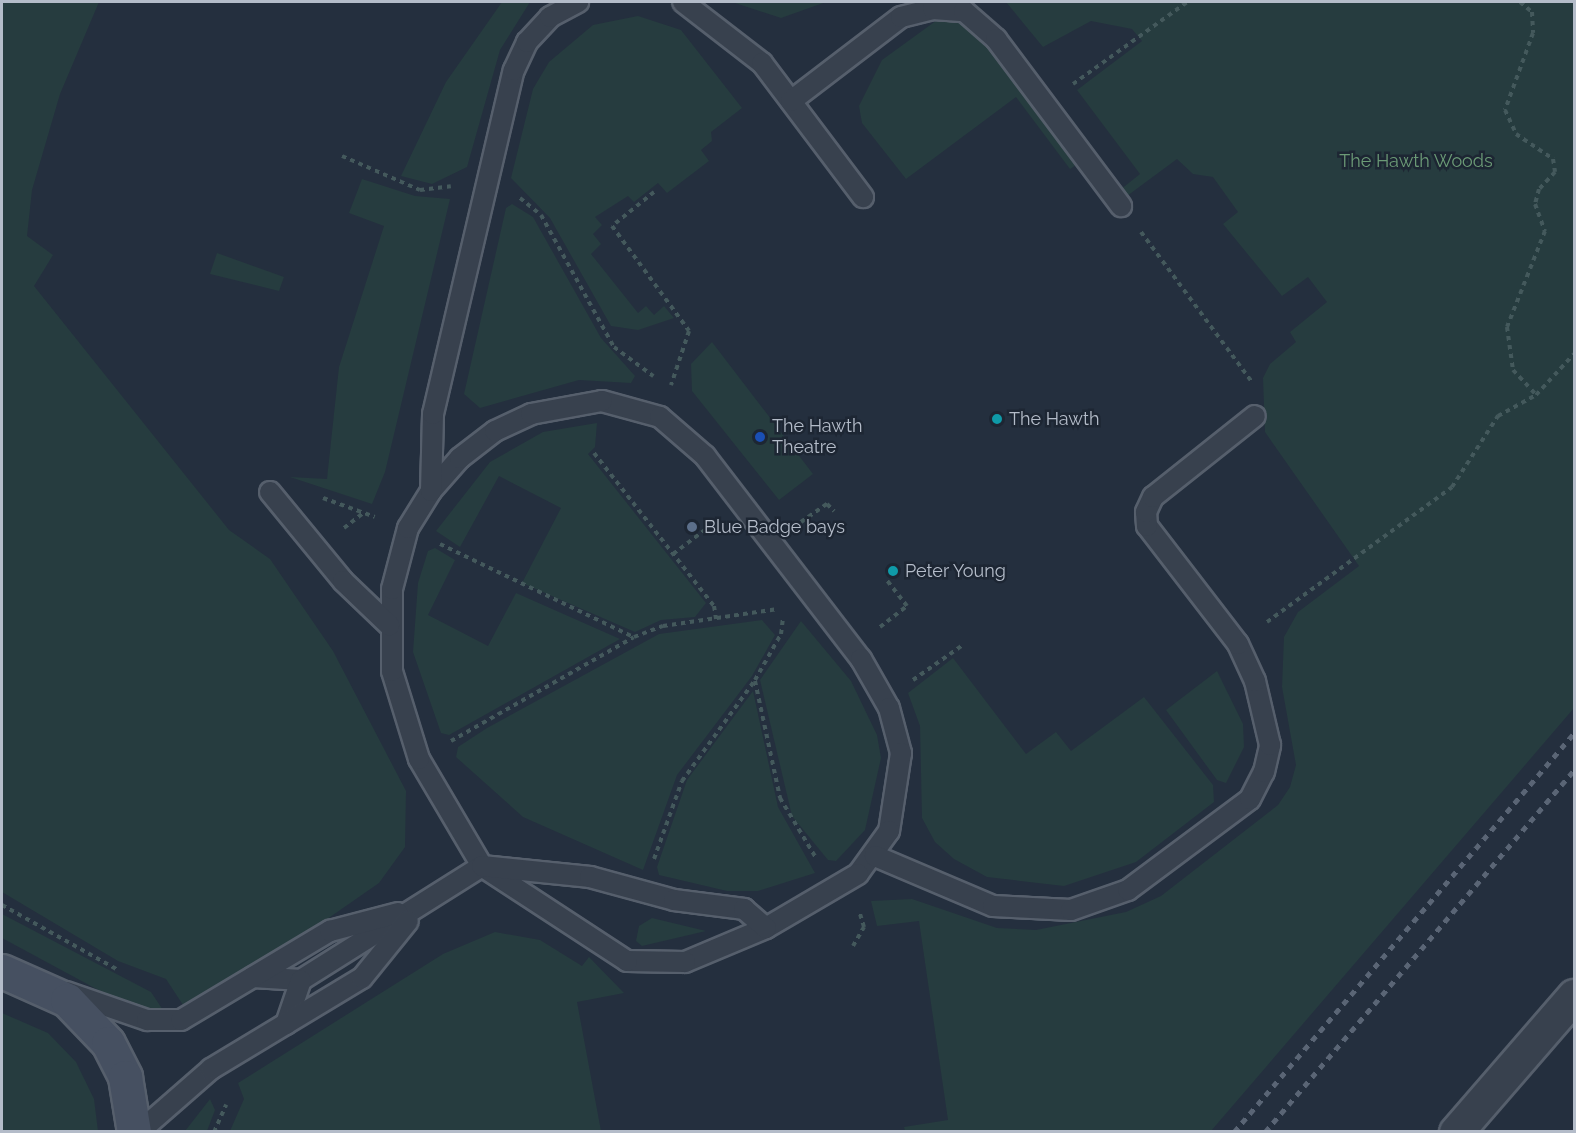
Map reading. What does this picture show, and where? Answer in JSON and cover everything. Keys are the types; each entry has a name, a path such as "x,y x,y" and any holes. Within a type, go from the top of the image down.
{"street":[{"path":"3,971 67,1000 108,1043 125,1077 136,1131"},
{"path":"1456,1131 1575,996"}],"lane":[{"path":"431,492 433,414 514,70 527,42 550,17 578,2"},
{"path":"683,2 732,35 791,100 863,197"},
{"path":"791,100 886,26 916,12 949,9 978,19 1121,206"},
{"path":"573,403 630,405 660,417 684,435 861,659 889,708 901,753 901,778 889,831 874,856 840,889 766,928 685,962 627,961 482,866 419,759 400,711 389,625 392,589 408,528 431,492 460,458 495,431 573,403"},
{"path":"874,856 993,906 1071,910 1128,890 1225,820 1250,799 1264,772 1270,745 1267,722 1238,644 1147,526 1146,512 1152,498 1255,416"},
{"path":"270,492 343,581 389,625"},
{"path":"253,977 301,980 419,908 482,866 590,877 643,892 744,909 766,928"},
{"path":"3,971 147,1020 181,1020 330,931 419,908"},
{"path":"136,1131 184,1089 362,978 419,908"},
{"path":"286,1024 301,980"}],"path":[{"path":"1045,105 1187,2"},
{"path":"1520,2 1532,12 1533,33 1505,110 1516,134 1552,159 1555,172 1539,189 1535,204 1545,231 1508,327 1513,370 1536,395"},
{"path":"342,156 420,190 459,185 520,198 541,215 614,347 678,390"},
{"path":"654,192 612,226 686,325 689,344 671,384"},
{"path":"1121,206 1252,378 1255,416"},
{"path":"1238,644 1452,487 1498,416 1536,395 1575,354"},
{"path":"594,453 714,606 716,619"},
{"path":"318,496 408,528 634,637"},
{"path":"791,519 801,522 827,504 834,511"},
{"path":"881,639 875,631 907,606 887,580"},
{"path":"419,759 634,637 663,626 785,608 781,634 755,680 682,781 643,892"},
{"path":"905,673 911,682 964,644"},
{"path":"755,680 786,814 861,915 864,927 853,946"}],"green space":[{"path":"2,2 99,2 60,94 32,190 27,236 53,255 34,286 229,530 270,559 333,651 406,791 405,847 379,883 320,924 183,1005 166,979 118,961 2,892"},
{"path":"502,2 530,2 500,50 467,167 432,184 401,176 446,82"},
{"path":"732,2 826,2 781,18"},
{"name":"The Hawth Woods","path":"1006,2 1574,2 1574,708 1211,1131 905,1131 904,1127 948,1120 919,921 877,926 871,901 912,899 997,928 1036,930 1126,912 1161,896 1278,805 1290,787 1296,765 1282,687 1284,637 1298,612 1359,566 1265,432 1263,378 1270,364 1296,342 1290,332 1327,302 1308,277 1282,296 1223,224 1238,212 1213,177 1193,174 1177,159 1127,196 1120,190 1140,174 1077,90 1142,41 1132,29 1091,21 1043,47"},
{"path":"944,15 981,33 1079,163 1070,169 1016,97 906,179 862,123 859,106 882,60"},
{"path":"638,16 681,30 742,108 711,132 712,141 701,150 709,161 667,193 658,183 634,202 628,196 595,217 602,225 593,234 601,244 591,254 638,313 646,306 654,315 664,306 674,318 638,330 611,326 550,218 511,178 533,89 549,62 593,25"},
{"path":"362,179 415,196 450,199 385,472 372,504 290,477 327,479 339,367 384,226 349,213"},
{"path":"512,204 533,217 601,338 635,376 631,383 579,380 480,408 464,394 506,208"},
{"path":"217,253 284,277 279,291 210,274"},
{"path":"712,342 813,474 779,500 692,391 691,364"},
{"path":"597,423 595,447 588,454 706,603 695,617 661,620 635,632 522,583 561,508 499,476 460,547 436,531 490,462 543,432"},
{"path":"435,548 455,560 428,615 488,646 516,593 620,639 449,735 441,733 413,652 418,583 428,551"},
{"path":"762,620 775,635 752,676 677,775 643,870 523,817 456,757 458,747 487,728 659,634"},
{"path":"801,621 851,681 877,735 881,758 865,830 836,861 828,860 792,816 760,680"},
{"path":"953,658 1026,754 1056,732 1071,751 1144,697 1213,785 1214,802 1136,862 1064,886 987,877 954,859 935,842 922,818 920,726 908,693"},
{"path":"1217,671 1243,724 1244,747 1226,783 1217,780 1166,710"},
{"path":"753,691 778,807 815,873 758,891 727,891 659,875 657,867 687,780"},
{"path":"2,914 151,992 163,1010 126,1005 2,938"},
{"path":"652,918 706,931 642,946 636,941 639,926"},
{"path":"495,932 540,940 582,966 589,957 624,993 577,1002 601,1131 230,1131 244,1099 238,1083 443,954"},
{"path":"2,1013 48,1033 76,1062 94,1099 98,1131 2,1131"},
{"path":"210,1099 215,1110 207,1131 185,1131"}],"railway":[{"path":"1234,1132 1574,733"},
{"path":"1265,1132 1574,770"}],"place":[{"name":"The Hawth","path":"997,419"},
{"name":"The Hawth Theatre","path":"760,437"},
{"name":"Blue Badge bays","path":"692,527"},
{"name":"Peter Young","path":"893,571"}]}
